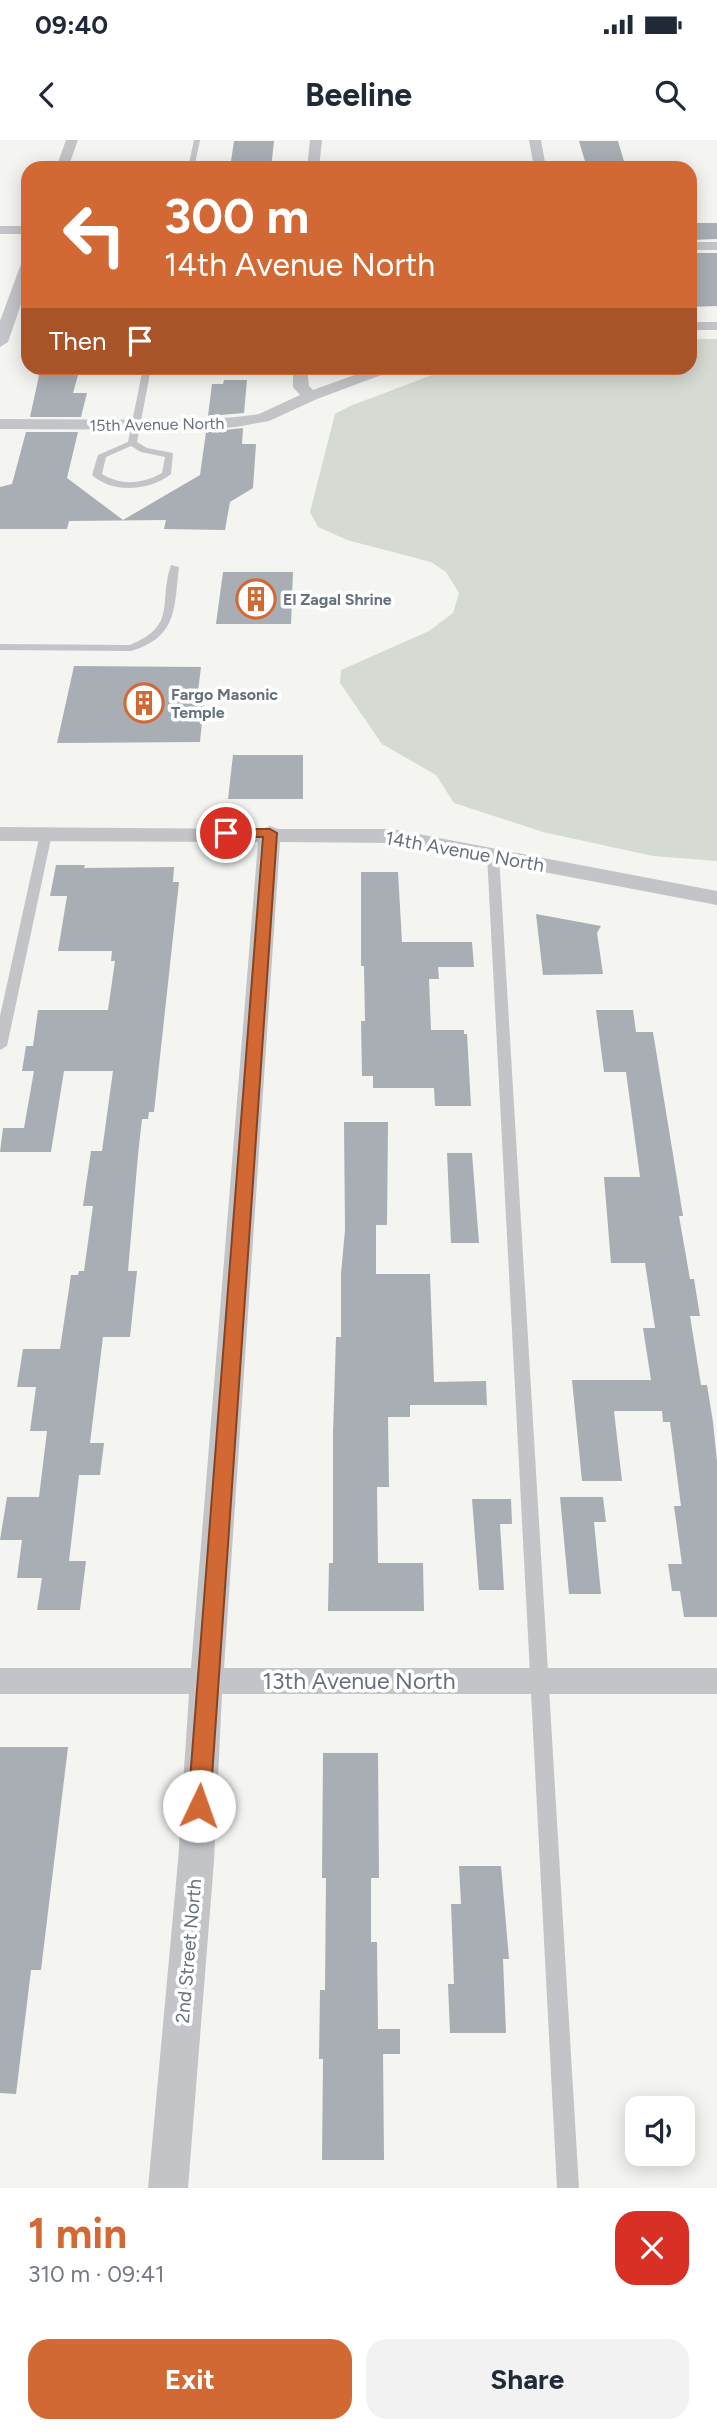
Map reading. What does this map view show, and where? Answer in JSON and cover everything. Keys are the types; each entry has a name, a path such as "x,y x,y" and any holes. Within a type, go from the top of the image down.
{"street":[{"path":"64,161 72,140"},
{"path":"314,161 316,140"},
{"path":"536,140 539,161"},
{"path":"0,230 21,230"},
{"path":"697,246 717,246"},
{"path":"0,342 21,284"},
{"path":"697,326 717,326"},
{"path":"300,375 301,387 311,396"},
{"name":"15th Avenue North","path":"0,424 195,425 263,418 311,396 368,375"},
{"name":"14th Avenue North","path":"0,834 270,833 392,836 696,897 717,898"},
{"name":"2nd Street North","path":"168,2188 196,1861 206,1681 270,833"},
{"name":"13th Avenue North","path":"0,1681 717,1681"}],"lane":[{"path":"192,161 197,140"},
{"path":"132,443 146,375"},
{"path":"132,443 144,450 170,455 166,474 152,483 128,486 108,484 97,475 102,455 132,443"},
{"path":"0,647 131,648 154,639 165,627 174,567"},
{"path":"0,1046 46,834"},
{"path":"493,855 568,2188"}],"shaded area":[{"path":"697,339 717,339 717,861 653,856 543,832 454,803 436,775 382,744 340,683 341,670 429,631 453,613 459,593 446,572 431,562 347,540 318,527 310,512 335,414 432,375 697,375"}],"building":[{"path":"234,141 274,141 272,161 231,161"},
{"path":"579,141 618,141 624,161 585,161"},
{"path":"697,223 717,223 717,239 697,240"},
{"path":"697,253 717,253 717,306 697,307"},
{"path":"39,375 78,375 73,393 87,393 81,417 30,417"},
{"path":"224,380 247,380 244,413 208,416 212,384 223,384"},
{"path":"243,428 242,444 256,444 253,488 230,502 225,530 164,529 166,520 69,521 67,529 0,529 0,487 12,484 26,432 78,432 67,478 123,520 200,475 206,432"},
{"name":"El Zagal Shrine","path":"223,572 293,572 291,624 216,624"},
{"name":"Fargo Masonic Temple","path":"74,666 201,667 198,691 205,691 200,742 57,743"},
{"path":"233,755 303,755 303,799 228,799"},
{"path":"56,865 85,865 84,868 174,867 173,882 179,882 154,1112 149,1112 148,1119 142,1119 138,1155 128,1271 137,1271 130,1337 103,1337 90,1443 104,1443 100,1475 79,1475 69,1561 86,1561 80,1610 37,1610 42,1578 17,1578 22,1540 0,1540 7,1497 39,1497 47,1431 30,1431 36,1387 17,1387 23,1349 60,1349 71,1275 84,1271 93,1206 83,1206 91,1151 102,1151 113,1071 64,1071 51,1152 0,1152 3,1128 24,1128 34,1071 22,1071 26,1046 33,1046 38,1010 108,1010 115,961 111,961 112,951 58,951 67,896 50,896"},
{"path":"361,872 398,872 402,942 472,942 474,967 438,967 439,979 429,979 431,1030 464,1030 464,1034 467,1034 471,1106 435,1106 434,1088 373,1088 373,1076 362,1076 361,1021 365,1021 364,966 361,966"},
{"path":"536,914 601,926 597,933 603,974 543,975"},
{"path":"596,1010 633,1010 636,1032 653,1032 683,1216 679,1216 690,1279 694,1279 700,1316 690,1316 701,1385 707,1385 713,1422 717,1461 717,1617 684,1617 680,1591 672,1591 668,1564 682,1564 674,1506 681,1506 670,1422 663,1422 662,1411 614,1411 622,1481 582,1481 572,1380 651,1380 643,1328 655,1328 645,1263 611,1263 604,1177 640,1177 626,1072 604,1072"},
{"path":"344,1122 388,1122 387,1225 376,1225 376,1274 430,1274 434,1382 486,1381 487,1405 410,1405 410,1417 388,1417 389,1487 377,1487 378,1563 423,1563 424,1611 328,1611 329,1563 333,1563 336,1337 341,1337 341,1274 345,1230"},
{"path":"447,1153 472,1153 479,1243 451,1243"},
{"path":"560,1497 603,1497 606,1522 594,1522 601,1594 569,1594"},
{"path":"472,1499 511,1499 512,1524 500,1524 504,1590 479,1590"},
{"path":"0,1747 68,1747 41,1970 31,1970 16,2094 0,2093"},
{"path":"323,1753 378,1753 379,1878 371,1878 371,1942 377,1942 378,2029 400,2029 400,2054 383,2054 384,2160 322,2160 323,2059 319,2059 320,1990 325,1990 326,1878 322,1878"},
{"path":"459,1866 501,1866 509,1959 503,1959 506,2033 450,2033 448,1984 454,1984 451,1904 461,1904"}],"place":[{"name":"El Zagal Shrine","path":"256,599"},
{"name":"Fargo Masonic Temple","path":"144,703"}],"route":[{"path":"199,1806 206,1681 270,833 226,833"}]}
